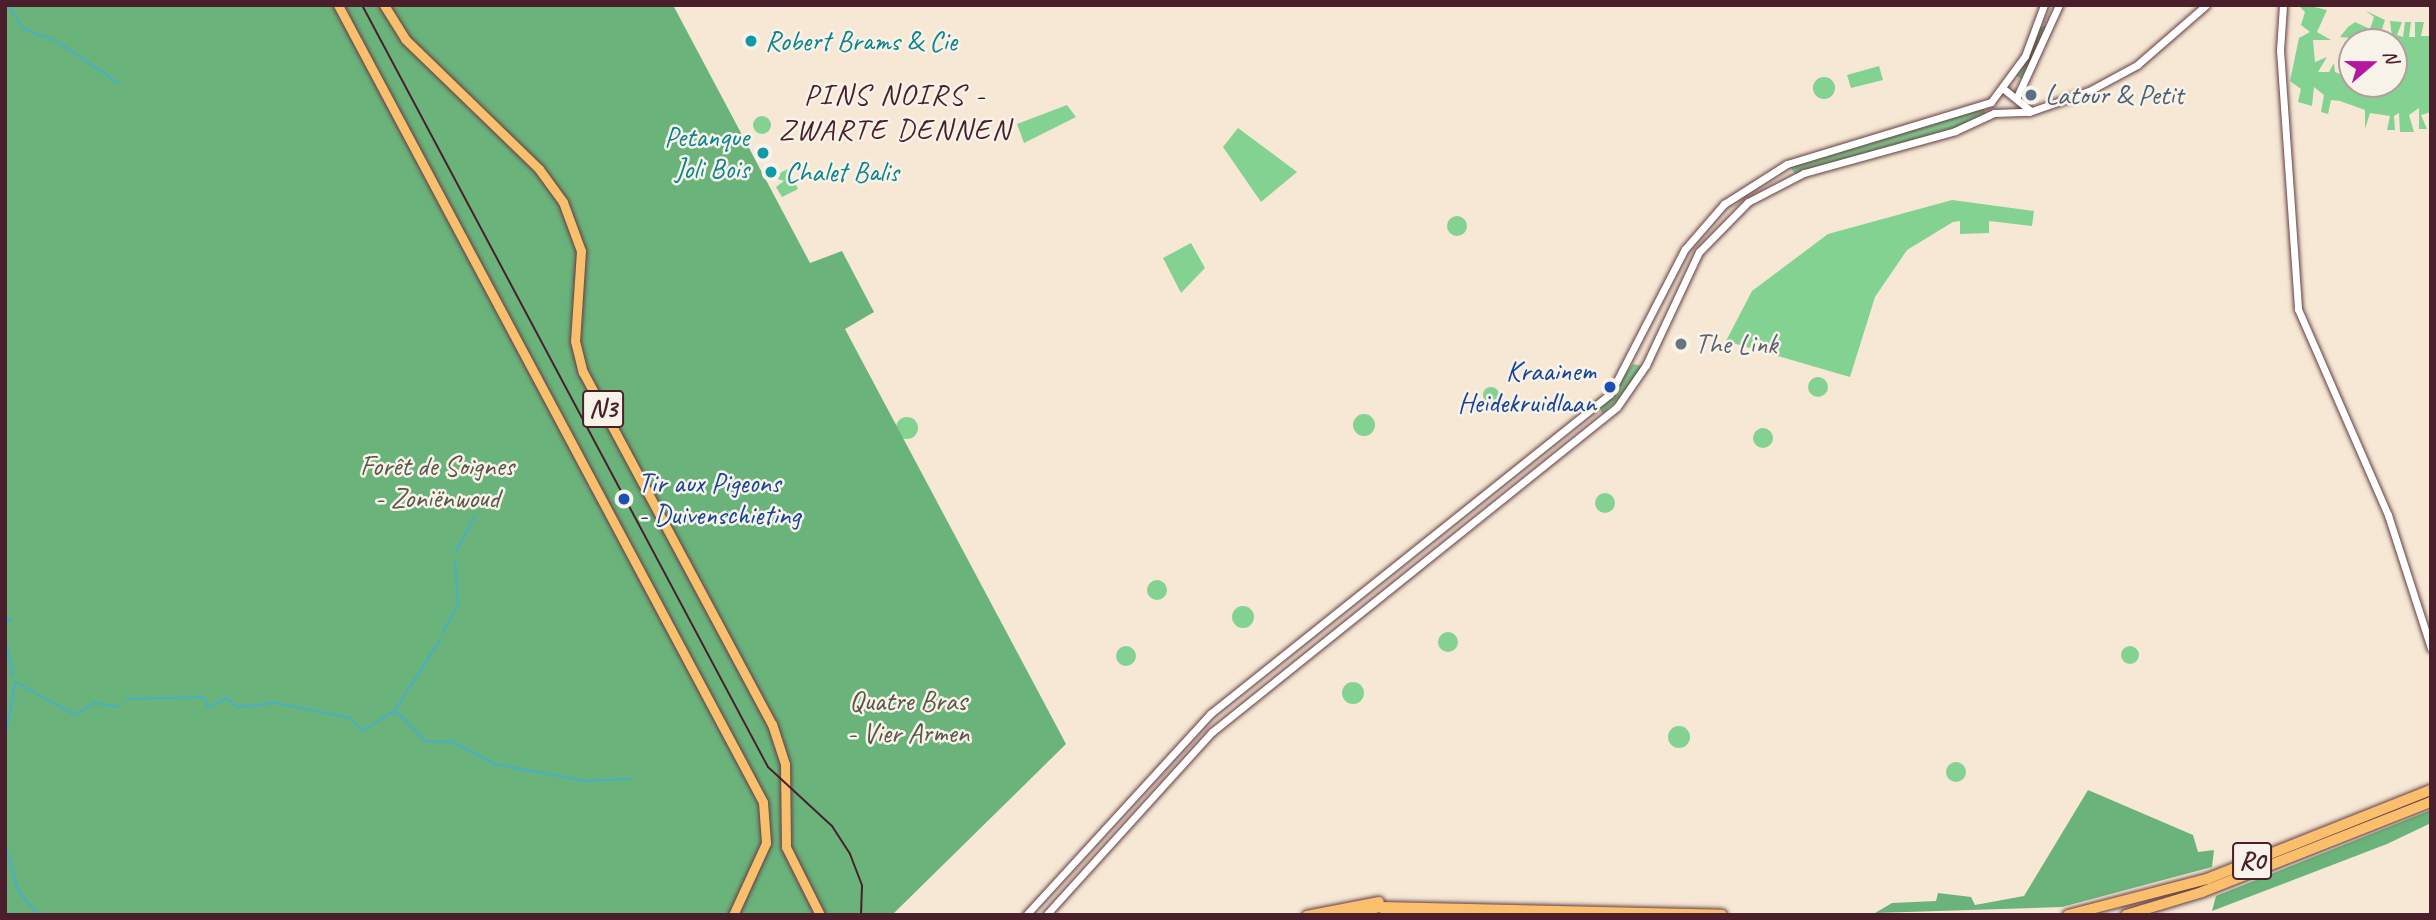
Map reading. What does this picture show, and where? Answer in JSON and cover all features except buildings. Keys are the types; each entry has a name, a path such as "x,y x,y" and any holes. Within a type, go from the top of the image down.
{"highway":[{"name":"R0","path":"2068,915 2207,879 2431,790"},
{"name":"R0","path":"2126,915 2227,883 2431,802"},
{"path":"1381,907 1722,915"},
{"path":"1406,913 1476,910"}],"main road":[{"name":"N3","path":"338,5 762,802 768,836 733,915"},
{"name":"N3","path":"384,5 405,38 539,169 563,202 581,251 580,363 781,747 786,847 820,915"},
{"path":"1336,915 1381,907"},
{"path":"1306,915 1381,907 1406,913"}],"street":[{"path":"1026,915 1210,714 1603,401 1628,370 1656,307 1694,236 1758,178 1995,99 2004,90 2044,5"},
{"path":"2014,110 2059,5"},
{"path":"1046,915 1230,717 1617,407 1646,365 1668,314 1703,247 1762,192 1804,173 1955,131 2000,111 2038,110 2117,78 2206,5"},
{"path":"2283,5 2280,50 2302,320 2388,515 2431,648"},
{"path":"2004,90 2038,110"},
{"path":"1995,99 2000,111"},
{"path":"1656,307 1668,314"},
{"path":"1111,821 1122,831"}],"green space":[{"name":"Forêt de Soignes - Zoniënwoud","path":"5,5 673,5 810,263 842,251 874,312 845,329 1066,744 892,915 5,915"},
{"path":"2306,5 2327,10 2317,32 2331,40 2313,40 2315,62 2327,57 2318,72 2329,72 2334,63 2335,72 2338,73 2338,98 2408,98 2408,28 2404,28 2405,22 2411,22 2409,37 2415,37 2415,22 2424,22 2421,36 2431,36 2431,112 2421,115 2427,129 2419,129 2419,108 2409,115 2414,132 2400,132 2399,113 2394,116 2395,130 2387,130 2390,116 2370,113 2365,129 2365,110 2340,101 2331,100 2328,114 2321,112 2324,95 2314,87 2312,106 2298,102 2301,89 2290,81 2299,38 2310,32 2301,25 2305,12 2300,7"},
{"path":"2366,11 2385,20 2382,28 2370,28 2374,17"},
{"path":"2390,21 2402,22 2400,28 2391,28"},
{"path":"2355,22 2368,28 2347,28"},
{"path":"2051,24 2024,81 2016,75 2038,28"},
{"path":"1879,66 1883,80 1851,88 1847,75"},
{"path":"1824,77 1832,80 1835,88 1832,96 1824,99 1816,96 1813,88 1816,80"},
{"path":"1067,105 1076,117 1024,143 1017,124"},
{"path":"1982,107 1986,113 1969,124 1795,174 1790,166"},
{"path":"762,116 768,119 771,125 768,131 762,134 756,131 753,125 756,119"},
{"path":"1238,128 1297,172 1261,202 1223,147"},
{"path":"788,169 798,189 782,197 776,187 784,181 772,177"},
{"path":"1952,200 2034,211 2032,226 1989,221 1989,233 1960,234 1960,221 1953,222 1907,250 1875,297 1850,377 1726,341 1752,291 1828,234"},
{"path":"1457,216 1464,219 1467,226 1464,233 1457,236 1450,233 1447,226 1450,219"},
{"path":"1191,243 1205,268 1181,293 1163,258"},
{"path":"1633,364 1642,366 1629,390 1602,414 1600,406"},
{"path":"1818,377 1825,380 1828,387 1825,394 1818,397 1811,394 1808,387 1811,380"},
{"path":"1491,387 1499,395 1491,403 1483,395"},
{"path":"1364,414 1374,421 1375,425 1368,435 1364,436 1354,429 1353,425 1360,415"},
{"path":"907,417 915,420 918,428 915,436 907,439 899,436 896,428 899,420"},
{"path":"1763,428 1770,431 1773,438 1770,445 1763,448 1756,445 1753,438 1756,431"},
{"path":"1605,493 1612,496 1615,503 1612,510 1605,513 1598,510 1595,503 1598,496"},
{"path":"1157,580 1164,583 1167,590 1164,597 1157,600 1150,597 1147,590 1150,583"},
{"path":"1243,606 1251,609 1254,617 1251,625 1243,628 1235,625 1232,617 1235,609"},
{"path":"1448,632 1455,635 1458,642 1455,649 1448,652 1441,649 1438,642 1441,635"},
{"path":"1126,646 1133,649 1136,656 1133,663 1126,666 1119,663 1116,656 1119,649"},
{"path":"2126,646 2134,646 2139,655 2137,662 2126,664 2121,659 2121,651"},
{"path":"1353,682 1363,689 1364,693 1357,703 1353,704 1343,697 1342,693 1349,683"},
{"path":"1679,726 1687,729 1690,737 1687,745 1679,748 1671,745 1668,737 1671,729"},
{"path":"1956,762 1963,765 1966,772 1963,779 1956,782 1949,779 1946,772 1949,765"},
{"path":"2088,790 2193,835 2198,852 2214,850 2212,867 2062,907 1875,913 1892,903 1936,901 1938,893 1971,897 1975,905 2024,896"},
{"path":"2431,810 2431,823 2387,844 2212,911 2216,896"}],"waterway":[{"path":"8,5 24,29 58,42 118,83"},
{"path":"455,553 476,515"},
{"path":"442,634 458,604 455,561"},
{"path":"5,615 11,620 5,621"},
{"path":"5,635 13,675"},
{"path":"125,699 204,697 208,707 227,698 237,707 276,703 351,718 362,731 395,710 440,640"},
{"path":"14,681 75,715 94,703 120,707"},
{"path":"5,739 15,683"},
{"path":"395,710 425,741 453,742 494,764 585,781 630,779"},
{"path":"5,843 18,891 39,915"}],"tram line":[{"path":"362,5 768,767 832,826 850,854 862,886 861,915"}],"place":[{"name":"Robert Brams & Cie","path":"751,41"},
{"name":"Latour & Petit","path":"2031,95"},
{"name":"Petanque Joli Bois","path":"763,153"},
{"name":"Chalet Balis","path":"771,172"},
{"name":"The Link","path":"1681,344"},
{"name":"Kraainem Heidekruidlaan","path":"1610,387"},
{"name":"Tir aux Pigeons - Duivenschieting","path":"624,499"}],"district":[{"name":"PINS NOIRS - ZWARTE DENNEN","path":"895,111"}],"park label":[{"name":"Quatre Bras - Vier Armen","path":"908,717"}]}
